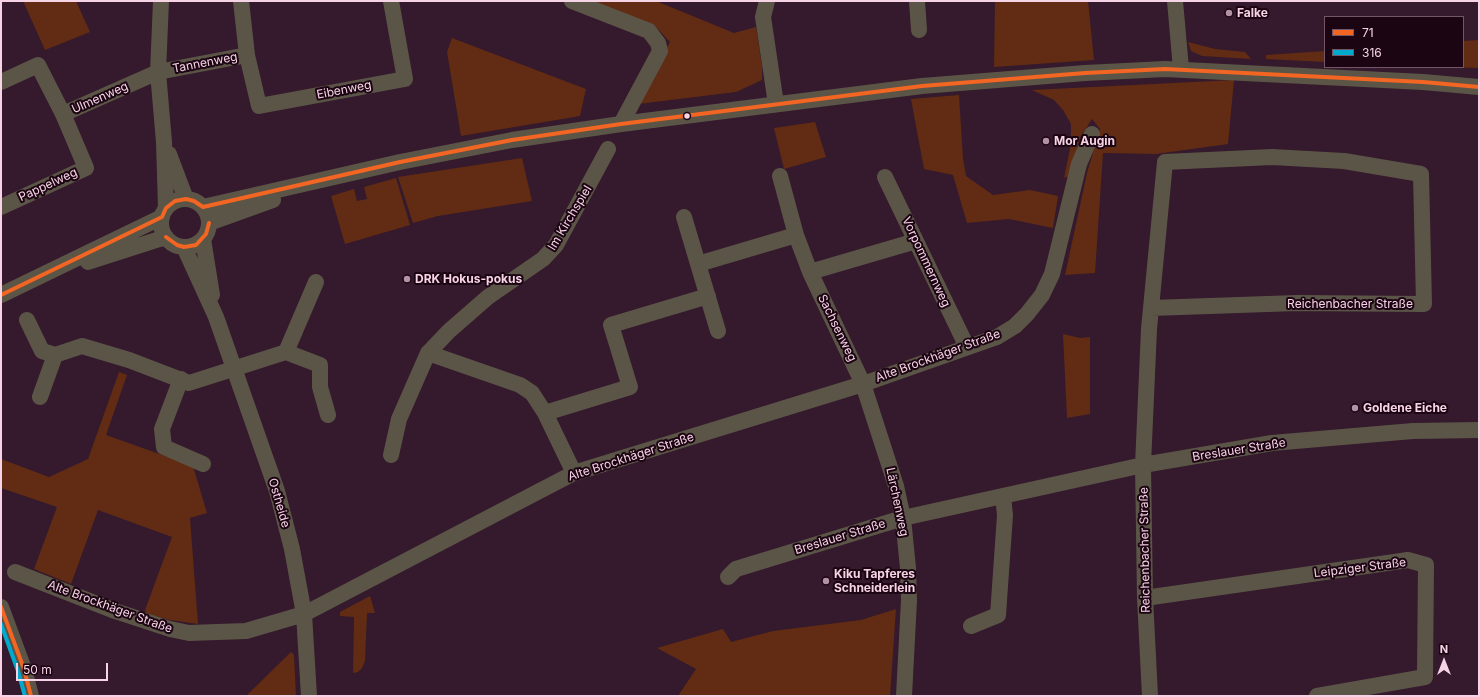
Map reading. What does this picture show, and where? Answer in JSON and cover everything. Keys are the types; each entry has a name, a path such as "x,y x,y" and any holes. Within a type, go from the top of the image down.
{"street":[{"path":"1,295 164,213 175,201 186,199 194,201 203,207 208,215 209,223 203,240 196,245 184,247 176,245 166,237 161,226 164,213 164,142 158,72 161,1"},
{"name":"Tannenweg","path":"158,72 247,54 241,1"},
{"name":"Eibenweg","path":"247,54 259,106 405,79 391,1"},
{"path":"572,1 649,31 658,43 660,52 621,124"},
{"path":"767,1 763,17 776,104"},
{"path":"917,1 919,30"},
{"path":"1175,1 1181,69"},
{"name":"Ulmenweg","path":"1,82 38,65 63,114 158,72"},
{"path":"203,207 400,162 512,140 621,124 945,84 1085,73 1181,69 1423,82 1479,87"},
{"name":"Pappelweg","path":"1,207 86,168 63,114"},
{"name":"Alte Brockhäger Straße","path":"15,572 115,611 170,629 189,633 246,631 304,614 503,508 574,473 863,384 997,337 1015,326 1042,296 1052,274 1079,164 1092,134"},
{"path":"164,142 186,199"},
{"name":"Im Kirchspiel","path":"391,455 399,419 428,352 449,330 488,297 543,259 556,245 608,149"},
{"name":"Reichenbacher Straße","path":"1150,696 1145,598 1143,465 1151,308 1165,162 1272,157 1344,161 1421,174 1424,304 1297,303 1151,308"},
{"path":"209,223 350,174"},
{"name":"Sachsenweg","path":"780,176 796,235 810,272 863,384"},
{"name":"Vorpommernweg","path":"885,177 967,347"},
{"path":"684,217 718,331"},
{"path":"698,264 796,235"},
{"path":"35,279 166,237"},
{"name":"Ostheide","path":"203,240 216,317"},
{"path":"810,272 916,241"},
{"name":"Ostheide","path":"184,247 216,317 278,491 292,549 304,614 309,696"},
{"path":"286,352 316,282"},
{"path":"545,413 630,387 611,325 708,296"},
{"path":"27,320 42,351 55,355 82,346 129,360 189,383 286,352 320,365 320,386 328,415"},
{"path":"428,352 520,385 532,393 545,413 574,473"},
{"path":"40,397 55,355"},
{"path":"181,379 162,429 164,447 203,464"},
{"name":"Lärchenweg","path":"863,384 889,464 903,518 909,600 904,696"},
{"name":"Breslauer Straße","path":"728,577 736,569 903,518 1143,465 1272,443 1413,431 1479,430"},
{"path":"971,626 998,615 1005,515 1004,496"},
{"name":"Leipziger Straße","path":"1145,598 1408,560 1426,565 1425,677 1317,696"},
{"path":"1,607 24,669 31,696"}],"shaded area":[{"path":"23,1 76,1 90,32 45,50"},
{"path":"586,1 656,1 734,33 756,27 762,67 762,80 736,92 638,104 670,42 655,26"},
{"path":"995,1 1088,1 1094,60 994,67"},
{"path":"452,38 586,89 580,116 461,136 447,52"},
{"path":"1479,40 1479,68 1464,68 1464,41"},
{"path":"1188,42 1215,49 1245,52 1251,59 1202,56 1191,51"},
{"path":"1324,51 1324,62 1266,59 1266,55"},
{"path":"1234,80 1228,144 1156,154 1103,153 1095,273 1065,275 1087,173 1100,129 1092,119 1081,136 1069,176 1064,178 1071,144 1071,124 1063,110 1054,100 1032,90"},
{"path":"959,95 963,159 966,176 993,195 1030,190 1058,196 1053,228 1009,219 967,223 953,175 924,169 911,99"},
{"path":"815,122 826,157 784,169 774,128"},
{"path":"522,158 532,201 438,216 413,223 398,177"},
{"path":"396,178 410,225 345,244 331,196 354,189 357,201 367,199 364,187"},
{"path":"1063,334 1080,338 1090,337 1090,414 1067,418"},
{"path":"119,372 127,375 106,435 193,466 207,513 190,518 198,624 170,620 147,614 145,610 172,537 98,510 71,584 34,569 57,507 1,488 1,459 49,477 88,459"},
{"path":"370,596 375,613 367,613 365,661 362,668 358,672 353,673 354,617 340,616 340,612"},
{"path":"896,609 890,696 678,696 696,669 657,648 723,629 731,642 773,631 861,620"},
{"path":"291,652 294,655 296,696 246,696"}],"transit line":[{"name":"71","path":"1,295 162,217 166,208 175,201 186,199 194,201 203,207 400,162 512,140 621,124 922,86 1085,73 1165,69 1423,82 1479,87"},
{"name":"71","path":"166,237 177,245 184,247 196,245 206,234 209,223"},
{"name":"71","path":"1,607 24,669 31,696"},
{"name":"316","path":"1,624 18,671 25,696"}],"place":[{"name":"Falke","path":"1229,13"},
{"name":"Mor Augin","path":"1046,141"},
{"name":"DRK Hokus-pokus","path":"407,279"},
{"name":"Goldene Eiche","path":"1355,408"},
{"name":"Kiku Tapferes Schneiderlein","path":"826,581"}]}
